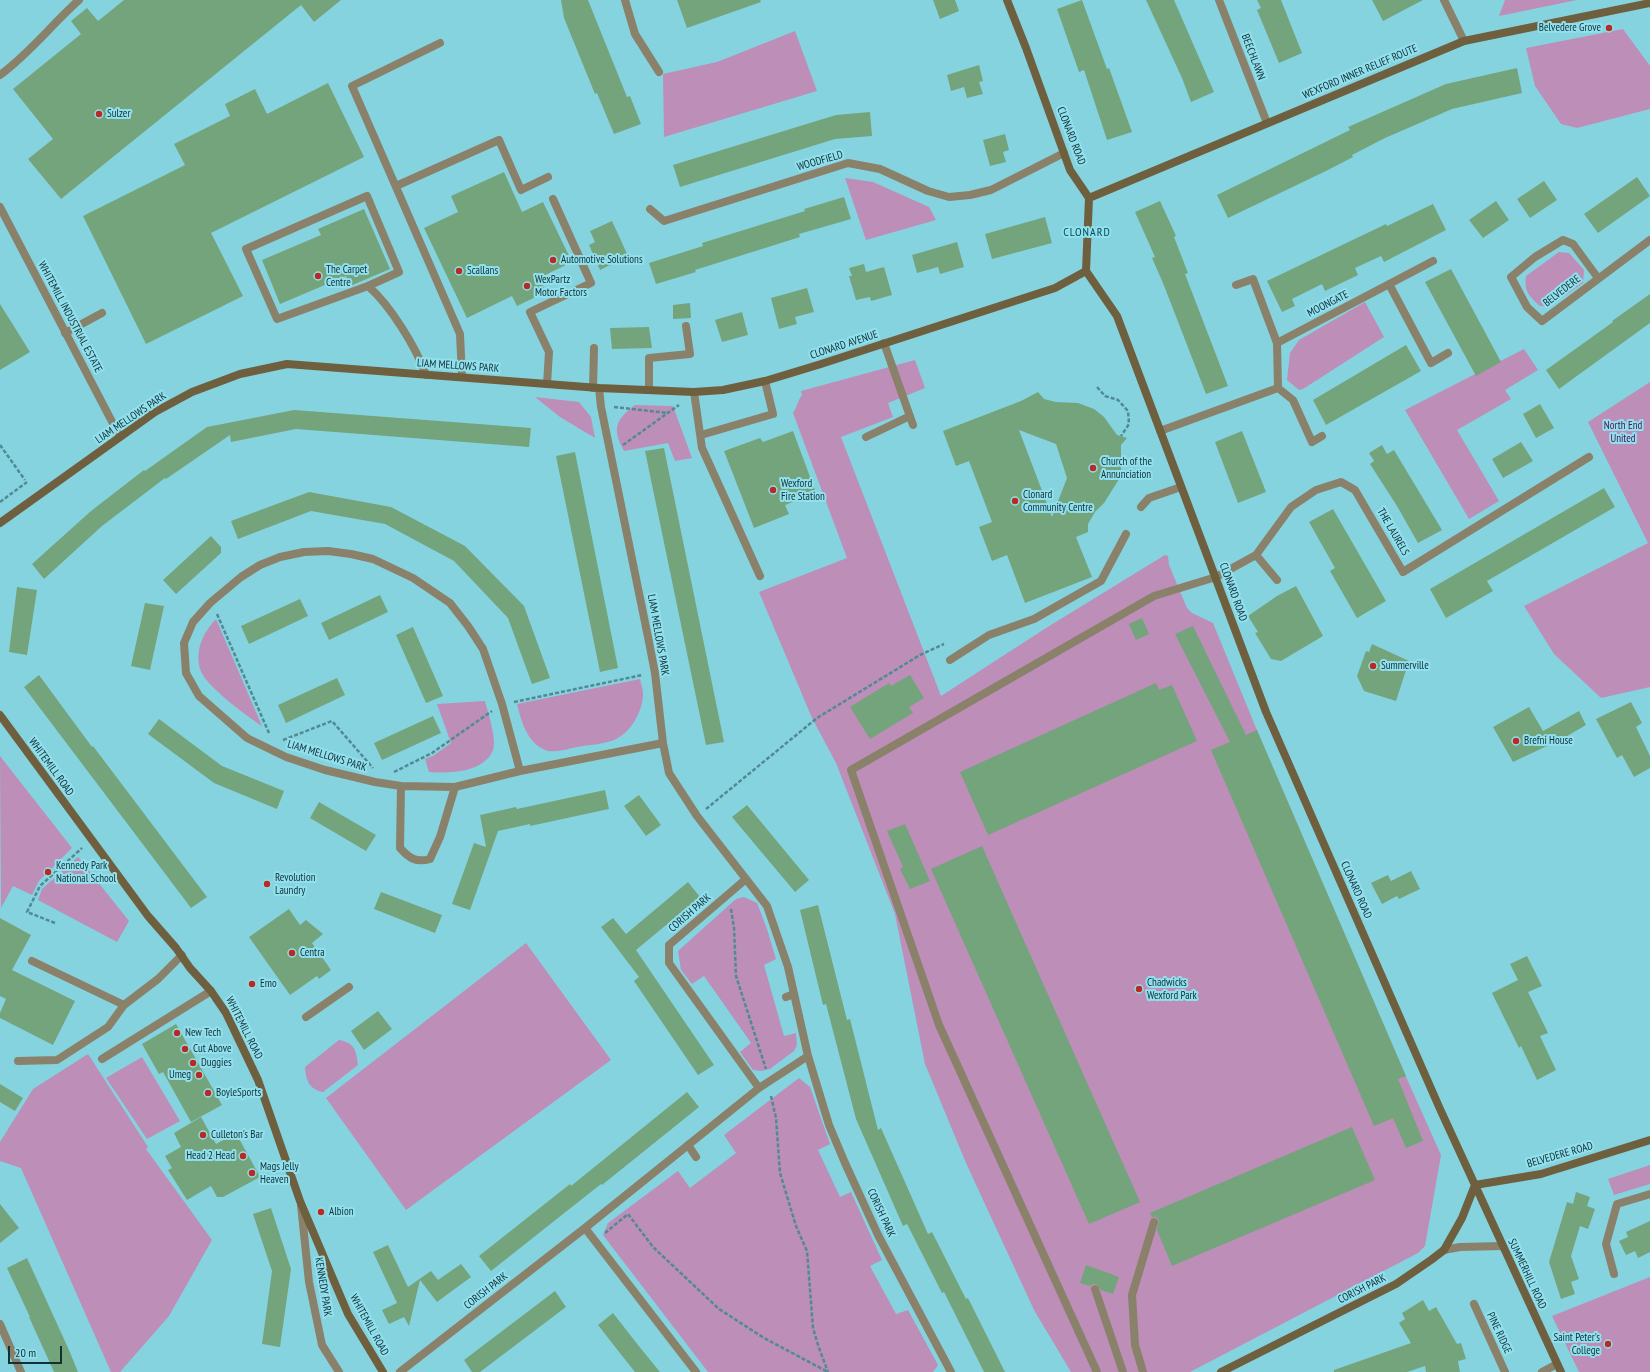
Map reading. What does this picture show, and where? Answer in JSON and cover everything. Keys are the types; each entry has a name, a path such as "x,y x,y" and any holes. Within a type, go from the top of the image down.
{"street":[{"path":"0,75 18,61 64,14 80,0"},
{"path":"625,0 635,34 659,72"},
{"name":"CLONARD ROAD","path":"1007,0 1070,170 1089,198"},
{"name":"BEECHLAWN","path":"1218,0 1266,123"},
{"path":"1444,0 1464,41"},
{"name":"WEXFORD INNER RELIEF ROUTE","path":"1089,198 1464,41 1650,3"},
{"path":"440,43 352,86 460,334 462,377"},
{"path":"396,186 499,140 521,190 548,177"},
{"name":"WOODFIELD","path":"650,209 664,221 848,163 880,169 928,191 949,197 970,195 991,190 1064,153"},
{"path":"367,196 399,272 368,286 278,319 246,249 367,196"},
{"path":"1086,271 1089,198"},
{"path":"547,384 549,352 530,312 591,283 552,199"},
{"name":"WHITEMILL INDUSTRIAL ESTATE","path":"0,208 120,437"},
{"name":"BELVEDERE","path":"1598,278 1573,244 1563,240 1534,257 1511,277 1527,307 1542,321 1650,240"},
{"name":"MOONGATE","path":"1277,342 1433,261"},
{"name":"CLONARD ROAD","path":"1086,271 1117,316 1266,712 1475,1185"},
{"name":"CLONARD AVENUE","path":"596,388 694,392 723,390 765,381 1055,288 1086,271"},
{"path":"1236,285 1252,279 1277,342 1278,388"},
{"path":"1389,284 1431,363 1448,353"},
{"path":"368,286 381,297 420,357 426,374"},
{"path":"65,333 102,313"},
{"path":"649,389 649,358 690,354 686,326"},
{"path":"884,343 913,425"},
{"path":"594,348 596,388"},
{"name":"LIAM MELLOWS PARK","path":"0,523 155,412 192,392 240,374 287,364 596,388 611,453 655,673 663,743 669,773 696,816"},
{"path":"701,435 773,414 765,381"},
{"path":"1160,431 1278,388"},
{"path":"1278,388 1293,400 1312,442 1322,436"},
{"path":"694,392 702,448 760,576"},
{"path":"866,437 910,416"},
{"name":"THE LAURELS","path":"1097,1372 939,1026 850,770 1154,596 1216,577 1256,555 1291,507 1316,490 1341,482 1355,490 1403,572 1589,457"},
{"path":"1141,507 1149,498 1181,487"},
{"path":"950,660 989,635 1034,619 1101,581 1126,534"},
{"name":"LIAM MELLOWS PARK","path":"520,771 502,704 483,649 450,603 414,578 373,559 351,554 304,552 280,557 260,565 241,577 210,603 193,622 184,643 186,673 199,696 247,738 286,757 325,770 375,782 401,786 455,787 520,771 663,743"},
{"path":"1256,555 1277,580"},
{"name":"WHITEMILL ROAD","path":"0,716 148,916 182,955 190,968 212,991 226,1013 258,1080 300,1201 348,1314 383,1372"},
{"path":"401,786 400,848 406,855 414,860 422,861 430,859 440,837 455,787"},
{"name":"CORISH PARK","path":"696,816 767,906 788,967 790,995 808,1056 830,1125 845,1163 878,1235 951,1372"},
{"name":"CORISH PARK","path":"746,879 669,946 669,963 709,1014 759,1088"},
{"path":"18,1061 57,1060 108,1027 124,1006 158,979 182,955"},
{"path":"32,961 124,1006"},
{"path":"306,1017 349,987"},
{"path":"102,1059 212,991"},
{"name":"CORISH PARK","path":"400,1372 585,1228 759,1088 808,1056"},
{"name":"BELVEDERE ROAD","path":"1475,1185 1541,1174 1650,1140"},
{"path":"688,1145 696,1157"},
{"name":"SUMMERHILL ROAD","path":"1475,1185 1561,1372"},
{"name":"CORISH PARK","path":"1221,1372 1396,1284 1431,1260 1444,1250 1462,1218 1475,1185"},
{"path":"1614,1274 1606,1244 1617,1204 1650,1194"},
{"name":"KENNEDY PARK","path":"300,1201 309,1282 322,1345 339,1372"},
{"path":"1143,1372 1135,1345 1132,1295 1154,1222"},
{"path":"585,1228 696,1372"},
{"path":"1444,1250 1460,1247 1502,1246"},
{"path":"1095,1289 1123,1372"},
{"name":"PINE RIDGE","path":"1474,1304 1505,1372"},
{"path":"0,1324 21,1372"},
{"path":"1542,1372 1557,1364"}],"path":[{"path":"1097,387 1105,396 1118,400 1128,411 1129,424 1121,436"},
{"path":"611,453 669,413 694,392"},
{"path":"601,407 669,413"},
{"path":"0,446 26,481 0,502"},
{"path":"210,603 217,613 268,733 273,735"},
{"path":"696,816 817,718 920,656 944,644"},
{"path":"392,772 432,753 502,704 655,673"},
{"path":"278,738 284,740 332,721 376,771 375,782"},
{"path":"55,923 27,912 40,886 91,840"},
{"path":"729,893 734,928 736,976 770,1080 776,1118 780,1174 796,1226 807,1251 813,1328 828,1372"},
{"path":"601,1250 603,1235 628,1214 653,1247 719,1309 764,1338 828,1372"}],"green space":[{"path":"1505,0 1577,0 1499,16"},
{"path":"1623,29 1650,66 1650,109 1577,128 1561,124 1535,86 1526,48"},
{"path":"795,31 817,91 664,137 663,74 717,62"},
{"path":"845,178 873,182 929,207 936,220 866,240"},
{"path":"1559,252 1569,253 1584,270 1583,283 1550,306 1540,306 1528,293 1526,276"},
{"path":"1365,302 1384,337 1303,389 1299,390 1287,380 1290,353 1299,340"},
{"path":"1524,349 1538,370 1505,390 1511,399 1457,430 1499,501 1469,519 1405,410"},
{"name":"Chadwicks Wexford Park","path":"915,360 925,388 888,403 893,417 841,437 941,696 1046,628 1165,555 1168,556 1169,565 1187,608 1192,613 1213,623 1322,889 1441,1155 1425,1246 1418,1253 1190,1372 1071,1372 1034,1310 966,1163 925,1064 895,914 836,763 812,718 759,592 847,558 793,413 802,395 801,391"},
{"name":"North End United","path":"1650,382 1650,687 1601,698 1554,654 1524,606 1648,543 1588,422"},
{"path":"535,397 579,402 591,417 595,438 560,417"},
{"path":"635,405 673,406 692,458 675,461 668,443 624,451 618,437 618,425 623,415"},
{"path":"216,619 262,726 218,692 203,676 199,662 199,648 207,630"},
{"path":"640,679 643,692 641,707 638,714 627,731 612,741 559,751 549,751 541,748 531,740 522,723 517,704"},
{"path":"485,701 494,739 493,750 489,757 475,767 466,770 456,772 429,772 425,759 433,756 451,743 437,704"},
{"path":"0,756 72,848 39,881 32,895 13,886 1,908"},
{"path":"78,857 129,921 117,942 38,900 42,889"},
{"path":"744,897 757,903 776,959 764,965 784,1036 796,1033 797,1045 794,1051 770,1069 761,1071 753,1070 740,1052 751,1043 704,976 692,984 681,970 678,951 736,899"},
{"path":"526,943 611,1060 406,1210 326,1098"},
{"path":"339,1040 352,1045 358,1065 323,1092 318,1091 309,1084 305,1067"},
{"path":"88,1054 148,1147 146,1149 212,1240 169,1316 120,1372 111,1372 21,1168 0,1161 0,1142 33,1089"},
{"path":"142,1057 180,1121 147,1139 106,1078"},
{"path":"799,1078 810,1087 830,1144 818,1150 840,1197 851,1192 882,1260 870,1266 896,1314 908,1310 938,1365 933,1372 708,1372 603,1235 608,1223 678,1171 690,1188 736,1153 724,1135"},
{"path":"1650,1165 1650,1184 1614,1195 1608,1179"},
{"name":"Saint Peter's College","path":"1650,1277 1650,1372 1579,1372 1552,1316"}],"building":[{"name":"Sulzer","path":"124,0 341,0 314,22 301,5 61,199 28,159 53,139 13,89 81,34 71,21 87,8 98,21"},
{"path":"561,0 588,0 627,97 630,96 641,124 614,134 597,93 595,94 564,18"},
{"path":"677,0 760,0 761,2 687,28"},
{"path":"933,0 955,0 959,11 940,19"},
{"path":"1082,0 1132,132 1107,140 1084,70 1079,72 1057,9"},
{"path":"1146,0 1174,0 1214,92 1191,102 1182,78"},
{"path":"1257,0 1281,0 1302,53 1279,63 1257,10 1261,8"},
{"path":"1372,0 1423,0 1383,21"},
{"path":"979,65 983,81 979,82 983,94 967,98 964,87 951,91 947,75"},
{"path":"1517,68 1522,93 1452,109 1385,138 1352,155 1353,157 1328,170 1228,218 1217,195 1350,130 1348,127 1446,84"},
{"path":"328,83 364,157 211,233 243,296 146,344 83,216 185,165 174,144 230,116 225,104 255,89 267,114"},
{"path":"870,112 872,136 835,139 680,187 673,165 836,115"},
{"path":"1005,134 1009,150 1003,152 1006,162 990,166 983,140"},
{"path":"504,172 522,212 543,202 572,262 539,278 546,292 517,306 512,296 467,318 424,228 458,212 451,196"},
{"path":"1637,177 1650,196 1598,233 1584,214"},
{"path":"1544,181 1557,200 1530,218 1517,199"},
{"path":"844,197 851,219 799,234 800,237 695,270 696,272 656,284 649,263 703,246 702,243 805,211 804,209"},
{"path":"1160,201 1176,236 1174,237 1188,273 1185,274 1228,386 1206,394 1152,258 1155,257 1135,212"},
{"path":"1496,201 1509,220 1483,238 1469,220"},
{"path":"1433,204 1446,230 1384,262 1381,256 1355,268 1358,275 1325,291 1322,284 1292,299 1295,306 1282,312 1267,281 1386,224 1387,226"},
{"path":"364,209 390,269 350,286 346,276 280,304 262,260 321,235 318,229"},
{"path":"1045,217 1052,243 992,259 985,234"},
{"path":"612,221 628,256 600,270 589,245 595,242 590,231"},
{"path":"957,242 964,267 940,274 938,267 917,273 912,255"},
{"path":"864,264 866,272 884,267 892,295 871,301 870,297 856,300 849,276 852,276 849,268"},
{"path":"1451,269 1501,362 1476,376 1425,282"},
{"path":"807,288 814,312 795,317 797,324 779,329 771,298"},
{"path":"1650,294 1650,323 1559,389 1546,370"},
{"path":"690,303 691,318 673,319 673,305"},
{"path":"0,304 30,352 0,370"},
{"path":"742,312 748,335 722,342 715,320"},
{"path":"649,327 652,348 612,349 610,328"},
{"path":"1406,345 1421,371 1326,425 1313,400"},
{"name":"Clonard Community Centre","path":"1038,392 1044,399 1056,402 1078,403 1094,409 1104,417 1117,435 1127,438 1121,445 1121,476 1104,503 1095,512 1088,524 1088,532 1076,537 1092,577 1025,603 1007,555 992,561 979,527 992,522 969,461 956,466 943,431 1021,401","holes":["1019,430 1056,444 1067,478 1052,517"]},
{"path":"1540,404 1554,428 1536,438 1523,414"},
{"path":"294,410 531,428 529,447 296,429 231,442 230,435 166,479 165,478 102,526 44,579 32,564 91,511 144,470 145,471 207,427"},
{"path":"793,431 816,493 785,505 789,514 754,528 724,451 760,438 763,442"},
{"path":"1242,431 1266,492 1238,503 1215,442"},
{"path":"1521,442 1533,461 1503,478 1492,459"},
{"path":"1382,445 1387,454 1394,450 1442,530 1418,543 1397,506 1370,464 1374,461 1369,453"},
{"path":"664,448 724,742 706,745 645,451"},
{"path":"575,452 618,668 600,672 556,456"},
{"path":"1604,488 1615,507 1487,581 1493,591 1446,618 1430,589"},
{"path":"309,492 391,507 465,546 524,606 550,678 532,684 508,618 454,561 385,524 311,511 238,539 231,521"},
{"path":"1333,509 1386,601 1357,618 1330,571 1335,568 1309,522"},
{"path":"211,536 221,547 221,553 176,594 163,580"},
{"path":"1296,586 1323,636 1281,661 1271,659 1255,633 1258,632 1248,616 1277,596"},
{"path":"17,587 37,590 27,655 9,652"},
{"path":"380,595 388,612 329,640 321,623"},
{"path":"300,599 308,616 249,644 241,626"},
{"path":"145,603 164,606 150,670 131,666"},
{"path":"1142,618 1149,634 1136,640 1129,624"},
{"path":"1193,626 1246,735 1257,730 1406,1076 1398,1079 1423,1141 1406,1148 1393,1118 1374,1126 1211,750 1230,742 1175,634"},
{"path":"413,627 443,696 426,703 396,635"},
{"name":"Summerville","path":"1372,644 1409,661 1396,701 1364,691 1357,676 1366,651 1369,652"},
{"path":"39,675 207,897 191,908 24,687"},
{"path":"910,675 924,698 909,707 913,713 870,739 850,707 889,683 891,686"},
{"path":"337,678 345,695 286,723 278,705"},
{"path":"1156,683 1159,690 1172,685 1197,741 988,835 960,772"},
{"path":"1631,702 1642,723 1636,727 1650,756 1650,768 1634,777 1622,755 1617,758 1596,719"},
{"path":"1529,707 1543,731 1579,711 1586,725 1550,746 1549,745 1513,762 1493,727"},
{"path":"433,716 441,733 382,760 374,743"},
{"path":"159,719 222,766 284,791 277,809 214,783 148,734"},
{"path":"605,790 609,809 530,826 530,824 498,831 470,910 452,904 474,843 486,847 480,815 516,807 517,809"},
{"path":"639,795 661,825 646,836 624,806"},
{"path":"319,802 376,835 366,851 310,818"},
{"path":"747,805 809,880 795,892 732,817"},
{"path":"905,824 930,881 910,889 900,869 903,867 887,831"},
{"path":"982,846 1140,1202 1089,1224 931,869"},
{"path":"1411,871 1420,889 1399,899 1397,896 1382,904 1371,883 1388,875 1391,881"},
{"path":"688,882 700,897 636,950 714,1065 698,1075 634,981 639,977 601,927 613,918 626,934"},
{"path":"381,892 442,915 435,933 374,909"},
{"path":"818,905 847,1020 850,1019 878,1130 881,1128 928,1234 932,1232 966,1299 968,1298 1005,1372 984,1372 944,1292 942,1293 907,1224 903,1226 856,1119 826,1004 823,1005 800,910"},
{"path":"289,909 300,925 306,920 323,934 312,943 331,970 319,979 317,976 290,995 249,937"},
{"path":"0,918 31,935 12,970 75,1001 53,1045 0,1018 0,1013 6,999 0,996"},
{"path":"1527,956 1542,986 1528,992 1548,1033 1540,1036 1556,1070 1537,1080 1521,1046 1519,1048 1492,993 1518,980 1510,964"},
{"path":"378,1011 392,1029 364,1050 351,1031"},
{"path":"176,1024 222,1105 191,1122 163,1072 159,1074 142,1044"},
{"path":"0,1084 23,1098 15,1111 0,1102"},
{"path":"687,1092 699,1107 491,1271 479,1256 570,1184 571,1186"},
{"path":"201,1117 216,1144 236,1133 260,1177 223,1197 217,1197 211,1186 187,1200 168,1170 172,1168 165,1156 181,1147 174,1133"},
{"path":"1352,1127 1375,1180 1172,1266 1157,1230 1159,1220 1156,1217 1152,1217 1150,1213"},
{"path":"1576,1192 1590,1197 1587,1206 1595,1209 1588,1229 1580,1226 1571,1256 1579,1279 1571,1282 1575,1294 1561,1299 1549,1262 1567,1202 1573,1204"},
{"path":"0,1204 19,1228 0,1243"},
{"path":"271,1208 291,1269 280,1347 262,1344 272,1271 253,1214"},
{"path":"1650,1221 1650,1252 1638,1258 1635,1251 1626,1255 1619,1241 1628,1237 1626,1232"},
{"path":"388,1245 408,1287 431,1271 438,1280 461,1264 471,1277 437,1302 420,1280 409,1326 404,1317 389,1324 382,1310 397,1303 373,1252"},
{"path":"27,1258 78,1372 54,1372 7,1268"},
{"path":"1086,1265 1119,1277 1113,1294 1101,1290 1096,1284 1090,1286 1080,1283"},
{"path":"555,1291 566,1307 480,1372 472,1372 464,1360"},
{"path":"1423,1300 1429,1311 1436,1307 1457,1344 1461,1343 1466,1359 1458,1361 1460,1372 1426,1372 1425,1366 1407,1372 1334,1372 1334,1370 1411,1343 1399,1323 1405,1319 1402,1313"},
{"path":"613,1313 660,1372 635,1372 623,1357 598,1325"}],"place":[{"name":"Belvedere Grove","path":"1609,28"},
{"name":"Sulzer","path":"99,114"},
{"name":"Automotive Solutions","path":"553,260"},
{"name":"Scallans","path":"459,271"},
{"name":"The Carpet Centre","path":"318,276"},
{"name":"WexPartz Motor Factors","path":"527,286"},
{"name":"Church of the Annunciation","path":"1093,468"},
{"name":"Wexford Fire Station","path":"773,490"},
{"name":"Clonard Community Centre","path":"1015,501"},
{"name":"Summerville","path":"1373,666"},
{"name":"Brefni House","path":"1516,741"},
{"name":"Kennedy Park National School","path":"48,872"},
{"name":"Revolution Laundry","path":"267,884"},
{"name":"Centra","path":"292,953"},
{"name":"Emo","path":"252,984"},
{"name":"Chadwicks Wexford Park","path":"1139,989"},
{"name":"New Tech","path":"177,1033"},
{"name":"Cut Above","path":"185,1049"},
{"name":"Duggies","path":"193,1063"},
{"name":"Umeg","path":"199,1075"},
{"name":"BoyleSports","path":"208,1093"},
{"name":"Culleton's Bar","path":"203,1135"},
{"name":"Head 2 Head","path":"243,1156"},
{"name":"Mags Jelly Heaven","path":"252,1173"},
{"name":"Albion","path":"321,1212"},
{"name":"Saint Peter's College","path":"1608,1344"}],"district":[{"name":"CLONARD","path":"1087,233"}]}
